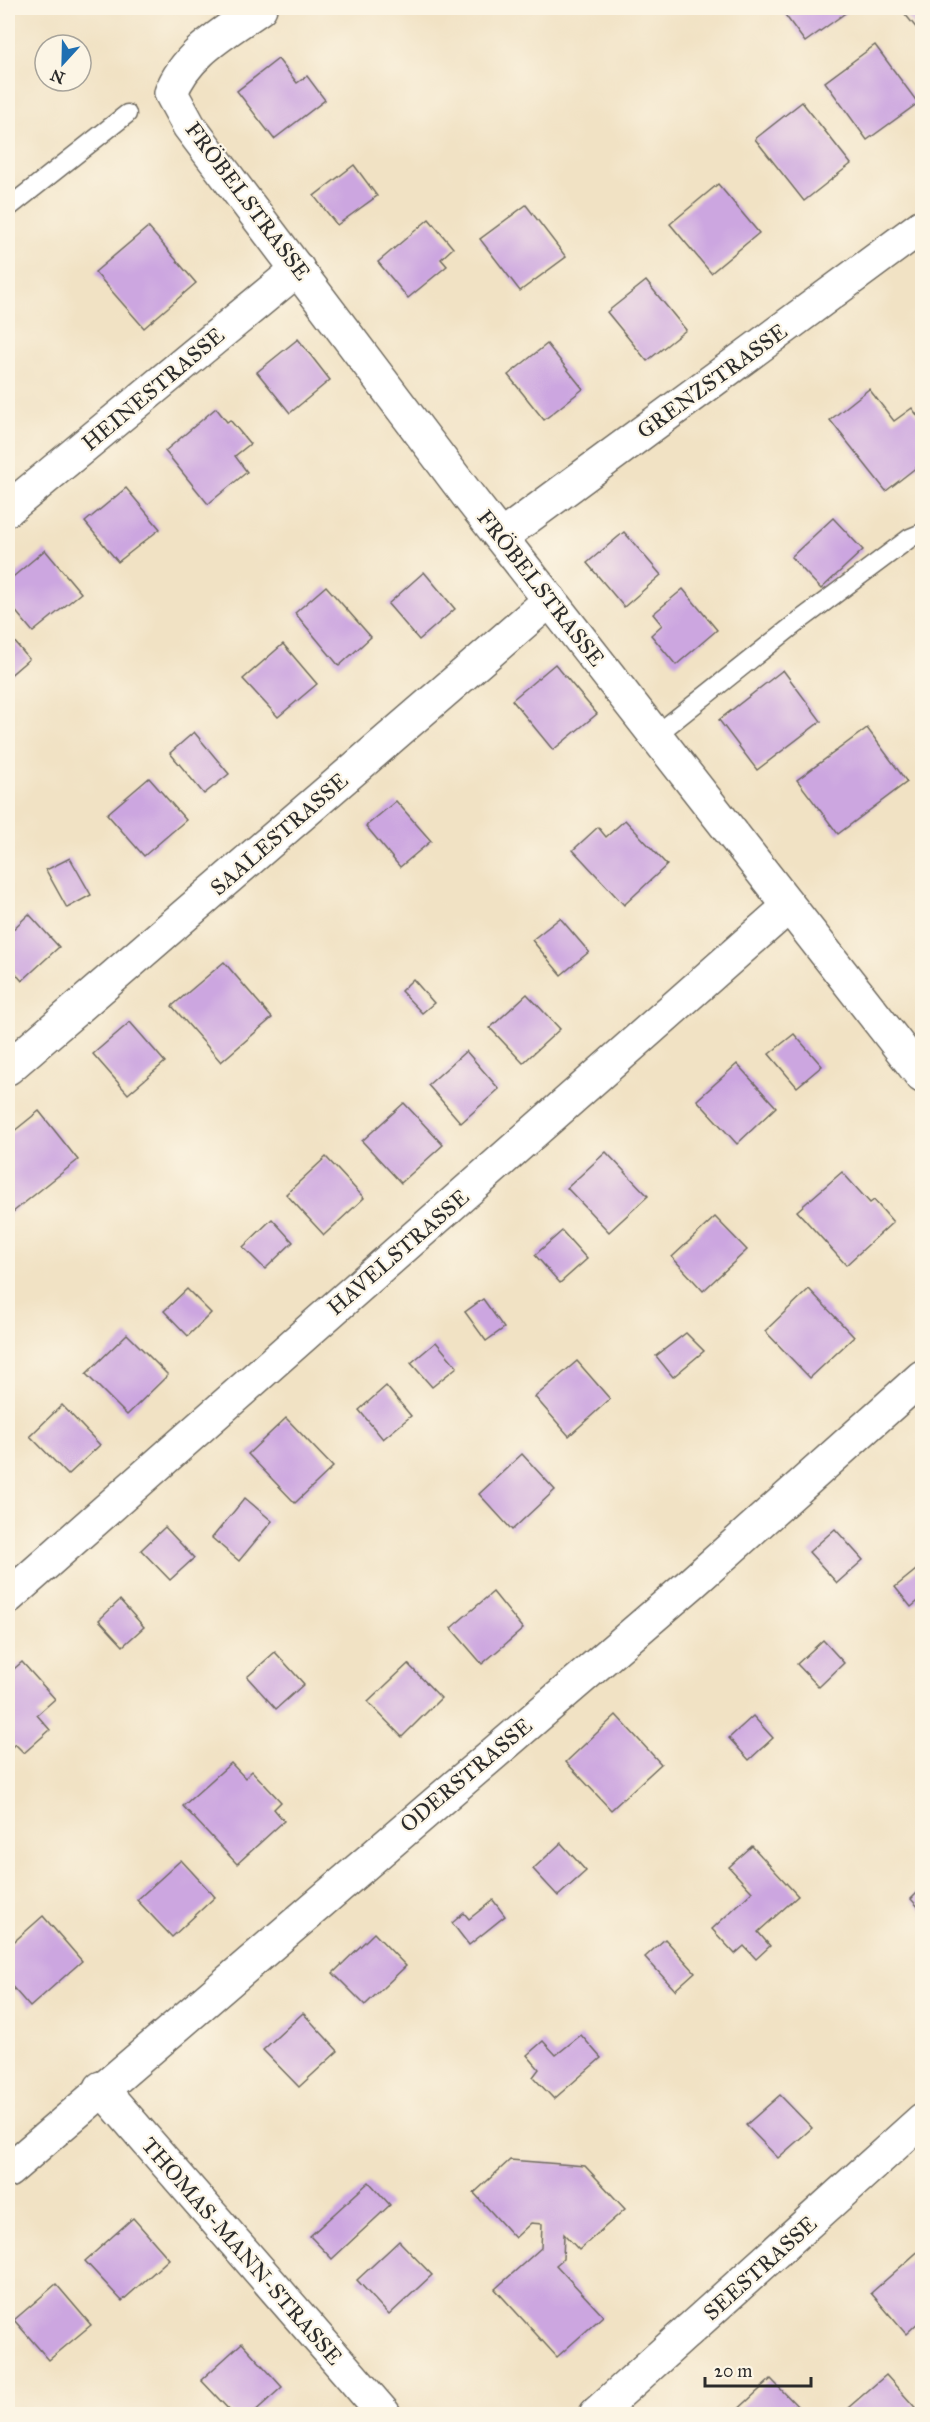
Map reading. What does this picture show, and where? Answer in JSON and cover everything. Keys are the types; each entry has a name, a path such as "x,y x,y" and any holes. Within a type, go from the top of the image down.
{"street":[{"name":"FRÖBELSTRASSE","path":"260,8 194,56 179,73 171,93 189,126 501,537 922,1076"},
{"name":"GRENZSTRASSE","path":"501,537 922,226"},
{"name":"HEINESTRASSE","path":"8,509 298,269"},
{"name":"SAALESTRASSE","path":"8,1068 550,600"},
{"name":"HAVELSTRASSE","path":"8,1597 788,907"},
{"name":"ODERSTRASSE","path":"8,2171 101,2088 692,1583 922,1377"},
{"name":"THOMAS-MANN-STRASSE","path":"101,2088 384,2415"},
{"name":"SEESTRASSE","path":"596,2415 922,2120"}],"lane":[{"path":"8,208 127,114"},
{"path":"656,735 795,624 910,538 922,533"}],"building":[{"path":"780,8 850,8 851,9 805,42"},
{"path":"900,8 922,8 922,27 918,30"},
{"path":"875,45 918,103 867,140 825,82"},
{"path":"278,59 297,83 307,76 325,100 274,139 237,91"},
{"path":"802,102 851,164 804,201 755,139"},
{"path":"354,165 377,196 337,225 314,196"},
{"path":"718,184 759,233 711,273 670,224"},
{"path":"526,205 566,257 520,291 480,239"},
{"path":"429,219 453,248 441,259 447,266 408,298 378,262"},
{"path":"148,227 196,283 144,328 95,272"},
{"path":"646,281 686,330 647,361 607,312"},
{"path":"298,339 330,380 290,413 257,372"},
{"path":"547,344 583,389 544,420 508,375"},
{"path":"869,389 894,421 912,408 922,422 922,463 886,491 830,420"},
{"path":"216,408 227,422 230,420 250,444 235,456 247,472 208,504 165,451"},
{"path":"126,488 160,529 118,562 85,522"},
{"path":"833,518 863,550 821,589 791,557"},
{"path":"624,532 661,575 624,607 587,563"},
{"path":"45,550 81,593 33,632 8,602 8,581"},
{"path":"424,572 455,609 419,640 388,604"},
{"path":"326,586 371,637 339,666 295,613"},
{"path":"683,589 717,630 676,665 651,635 662,625 653,614"},
{"path":"8,634 29,659 8,677"},
{"path":"283,644 317,684 278,717 243,679"},
{"path":"555,664 597,714 553,750 512,700"},
{"path":"783,670 821,721 757,770 719,720"},
{"path":"867,728 907,782 838,834 797,780"},
{"path":"194,732 229,774 204,794 170,753"},
{"path":"149,778 186,820 144,856 107,814"},
{"path":"396,801 431,841 400,867 366,826"},
{"path":"625,820 667,865 624,905 573,850 598,827 606,837"},
{"path":"70,858 91,895 67,908 46,870"},
{"path":"29,914 59,947 22,981 8,965 8,934"},
{"path":"560,918 589,952 561,975 532,940"},
{"path":"224,962 272,1018 221,1062 172,1006"},
{"path":"413,979 434,1003 422,1013 401,991"},
{"path":"527,994 560,1029 523,1063 490,1028"},
{"path":"130,1022 165,1062 128,1094 93,1054"},
{"path":"794,1034 822,1066 797,1087 769,1054"},
{"path":"466,1051 499,1089 461,1123 428,1085"},
{"path":"737,1064 776,1107 737,1144 697,1100"},
{"path":"404,1103 443,1145 401,1183 362,1141"},
{"path":"39,1111 78,1160 8,1216 8,1136"},
{"path":"606,1152 648,1196 609,1232 567,1188"},
{"path":"326,1157 364,1198 324,1235 286,1194"},
{"path":"842,1172 870,1203 874,1200 893,1222 846,1265 797,1211"},
{"path":"715,1217 747,1250 703,1291 672,1257"},
{"path":"272,1219 293,1242 265,1269 243,1247"},
{"path":"562,1231 587,1259 560,1283 535,1255"},
{"path":"187,1289 211,1313 188,1336 164,1311"},
{"path":"809,1289 854,1337 810,1378 765,1331"},
{"path":"483,1299 504,1328 486,1341 465,1312"},
{"path":"686,1333 704,1351 673,1377 656,1356"},
{"path":"127,1334 168,1375 127,1415 86,1374"},
{"path":"436,1342 457,1367 432,1387 411,1363"},
{"path":"577,1361 610,1399 569,1436 535,1397"},
{"path":"386,1386 411,1416 383,1439 359,1410"},
{"path":"62,1405 100,1445 68,1475 30,1436"},
{"path":"286,1418 333,1467 295,1503 248,1454"},
{"path":"522,1454 555,1490 512,1530 479,1494"},
{"path":"245,1498 272,1521 239,1561 212,1538"},
{"path":"165,1527 194,1558 170,1580 141,1550"},
{"path":"835,1529 863,1560 837,1583 809,1552"},
{"path":"921,1566 922,1598 911,1607 895,1587"},
{"path":"493,1592 523,1629 482,1664 451,1628"},
{"path":"120,1600 144,1627 123,1646 99,1620"},
{"path":"823,1640 844,1663 819,1687 797,1664"},
{"path":"275,1652 304,1684 276,1709 247,1677"},
{"path":"22,1662 55,1699 37,1715 50,1730 24,1753 15,1744 8,1751 8,1674"},
{"path":"408,1664 441,1698 402,1737 368,1702"},
{"path":"616,1715 661,1764 611,1810 566,1762"},
{"path":"753,1716 773,1738 749,1760 729,1738"},
{"path":"231,1763 245,1778 252,1771 281,1802 274,1809 284,1821 237,1864 183,1806"},
{"path":"561,1843 586,1871 558,1896 533,1869"},
{"path":"752,1846 798,1896 758,1932 770,1946 756,1959 744,1946 735,1954 712,1929 752,1892 729,1867"},
{"path":"181,1860 215,1897 172,1937 137,1900"},
{"path":"922,1888 922,1911 911,1899"},
{"path":"493,1900 505,1916 469,1945 452,1923 464,1913 469,1919"},
{"path":"43,1916 82,1961 30,2007 8,1982 8,1947"},
{"path":"374,1933 406,1966 365,2005 333,1973"},
{"path":"665,1939 695,1972 675,1990 645,1957"},
{"path":"303,2013 338,2051 299,2087 263,2050"},
{"path":"581,2035 601,2058 554,2099 533,2077 539,2069 527,2055 543,2041 556,2055"},
{"path":"780,2095 812,2128 778,2158 746,2125"},
{"path":"510,2160 585,2166 625,2209 579,2250 564,2234 563,2259 556,2265 603,2316 557,2357 495,2289 541,2248 542,2224 531,2223 515,2238 474,2193"},
{"path":"369,2182 390,2205 332,2259 310,2236"},
{"path":"133,2218 169,2259 122,2301 85,2261"},
{"path":"399,2241 432,2275 389,2315 357,2280"},
{"path":"922,2248 922,2319 906,2334 871,2293"},
{"path":"56,2284 91,2325 49,2360 14,2320"},
{"path":"242,2343 282,2387 252,2414 233,2414 201,2380"},
{"path":"886,2375 921,2414 841,2414"},
{"path":"771,2379 805,2414 733,2414"}]}
